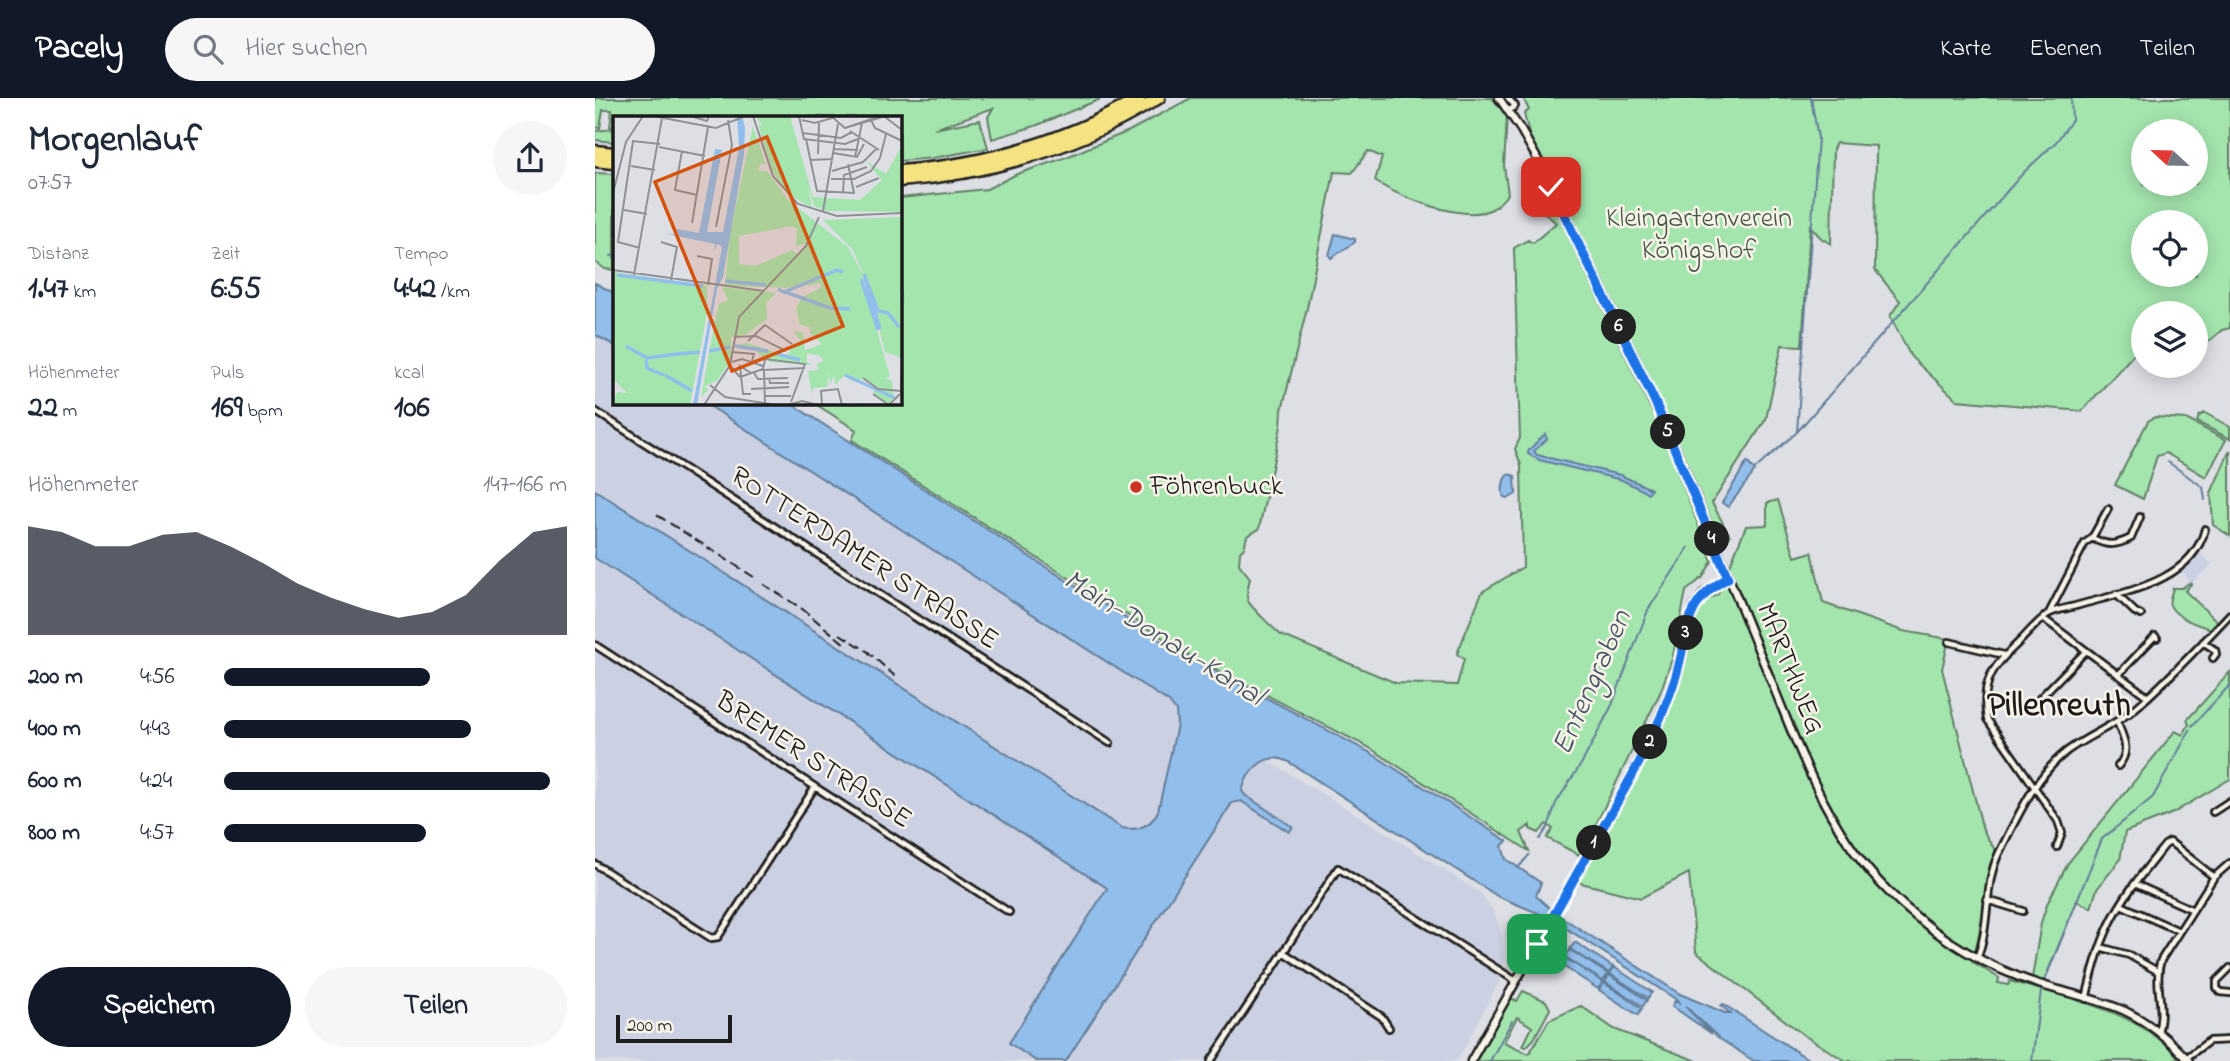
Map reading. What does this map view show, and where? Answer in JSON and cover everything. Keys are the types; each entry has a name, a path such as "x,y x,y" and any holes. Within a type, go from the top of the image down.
{"highway":[{"path":"901,171 956,164 1034,145 1086,125 1140,98"},
{"path":"901,181 979,170 1032,156 1090,135 1159,98"},
{"path":"595,151 613,153"},
{"path":"595,161 613,163"}],"main road":[{"name":"MARTHWEG","path":"1499,98 1541,167 1644,378 1675,446 1797,745 1817,790 1842,835 1874,876 1908,909 1943,937 1977,958 2023,979 2122,1010 2158,1031 2188,1059"},
{"path":"1471,1061 1657,727 1677,674 1694,607 1707,590 1728,578"}],"street":[{"path":"1508,98 1515,106 1509,111"},
{"name":"ROTTERDAMER STRASSE","path":"595,411 1110,743"},
{"path":"2057,847 2061,837 2060,826 1987,719 1986,688 1992,671 2048,614 2085,543 2092,538 2108,509"},
{"path":"2092,538 2105,545 2116,545 2131,538 2140,517"},
{"path":"2048,614 2116,594 2178,570 2197,550 2205,529"},
{"path":"2116,594 2141,615"},
{"path":"1977,958 1985,932 1987,900 1998,856 2042,776 2067,751 2117,722 2148,697 2230,614"},
{"path":"2043,620 2148,697"},
{"path":"2118,675 2155,636 2157,638"},
{"path":"1949,642 2005,656"},
{"path":"2203,642 2215,650 2213,657"},
{"name":"BREMER STRASSE","path":"595,645 1009,912"},
{"path":"2040,698 2086,651"},
{"path":"2117,722 2127,747 2123,760 2117,766"},
{"path":"595,864 711,939 718,937 815,787"},
{"path":"2213,812 2230,801"},
{"path":"2086,999 2100,947 2121,905 2165,845 2170,842 2214,877"},
{"path":"2158,1031 2160,1022 2157,971 2167,949 2214,877 2230,863"},
{"path":"1211,1061 1338,868 1516,981"},
{"path":"2135,884 2193,910"},
{"path":"1987,900 2023,911"},
{"path":"2121,905 2179,931"},
{"path":"2100,947 2129,956 2157,971"},
{"path":"1283,952 1382,1017 1389,1028"},
{"path":"2230,968 2217,981 2217,988 2221,992 2230,993"},
{"path":"2188,1059 2209,1041 2230,1040"}],"shaded area":[{"path":"595,335 613,344 613,404 707,404 1166,699 1387,833 1480,893 1493,910 1502,933 1504,955 1500,980 1457,1061 595,1061"},
{"path":"2198,552 2212,564 2191,584 2181,569"}],"green space":[{"path":"595,98 1103,98 1035,126 992,139 988,117 993,108 934,129 980,120 988,148 901,161 901,116 613,116 613,127 610,127 612,110 603,110 600,128 595,127"},
{"path":"1191,98 1492,98 1507,116 1504,166 1508,194 1492,209 1466,213 1449,211 1399,194 1375,181 1382,157 1368,151 1352,173 1334,172 1259,529 1247,536 1240,552 1239,564 1250,578 1248,601 1281,635 1396,683 1457,685 1464,659 1457,654 1482,592 1523,567 1521,465 1515,449 1520,438 1514,248 1528,240 1533,243 1556,223 1535,204 1543,183 1664,436 1712,561 1703,577 1686,591 1673,656 1660,693 1579,855 1547,838 1553,829 1546,824 1539,833 1530,829 1530,825 1521,832 1529,851 1370,748 1196,659 852,440 856,430 816,404 901,404 901,198 987,189 1017,174 1129,131"},
{"name":"Kleingartenverein Königshof","path":"1523,98 2230,98 2230,328 2222,330 2208,342 2208,301 2131,301 2131,357 2082,411 1957,400 1911,357 1890,316 1900,301 1875,270 1876,146 1836,143 1833,149 1831,244 1810,226 1802,346 1782,345 1766,419 1712,503 1730,536 1722,550 1681,453 1530,137 1524,114 1529,110"},
{"path":"613,129 613,142 595,140 595,131"},
{"path":"595,173 613,174 613,270 605,269 595,262"},
{"path":"2205,413 2230,427 2230,439 2197,422 2199,416"},
{"path":"2155,417 2186,419 2226,440 2206,477 2166,453 2157,456 2143,499 2115,485 2148,421"},
{"path":"2230,450 2230,536 2213,525 2211,493"},
{"path":"1778,500 1795,557 1812,552 1823,603 1903,631 1949,639 1942,669 1983,830 1996,852 1973,962 1999,978 1998,983 2008,985 2010,981 2078,1000 2122,1017 2142,1027 2178,1057 2172,1061 1846,1061 1805,1036 1696,952 1689,873 1641,898 1577,882 1660,731 1677,683 1695,616 1703,602 1718,594 1746,526 1767,525 1767,503"},
{"path":"2191,584 2185,591 2218,622 2211,629 2182,617 2170,605 2173,588 2182,588"},
{"path":"2230,672 2230,779 2173,813 2125,832 2120,860 2097,889 2091,908 2077,901 2044,981 2032,978 2041,923 2047,904 2068,863 2175,731 2183,735 2189,724 2187,720"},
{"path":"1523,991 1546,1001 1550,1009 1534,1039 1526,1047 1523,1046 1532,1027 1517,1017 1504,1042 1529,1054 1549,1020 1581,1006 1614,1029 1697,1061 1475,1061 1510,998 1517,1001"}],"water":[{"path":"1335,234 1355,239 1355,242 1331,258 1329,255"},
{"path":"595,283 613,292 613,344 595,335"},
{"path":"707,404 792,404 1177,651 1371,753 1507,841 1502,846 1506,859 1541,883 1536,896 1554,912 1680,994 1730,1013 1721,1006 1723,1004 1811,1061 1754,1061 1720,1039 1685,1006 1712,1034 1672,1006 1675,1001 1679,1003 1677,1000 1550,918 1499,897 1287,761 1271,759 1253,770 1242,791 1293,827 1289,832 1241,801 1232,803 1066,1061 1036,1061 1009,1043 1107,888 595,558 595,490 1122,828 1143,826 1152,820 1158,811 1177,725 1176,711 1169,702"},
{"path":"1545,434 1547,439 1534,451 1537,455 1620,475 1651,489 1648,493 1622,480 1539,460 1528,454"},
{"path":"1747,462 1755,471 1728,507 1722,503"},
{"path":"1508,474 1515,476 1516,494 1509,498 1504,497 1503,491"},
{"path":"1575,942 1613,967 1609,973 1570,949"},
{"path":"1570,950 1608,974 1603,981 1565,957"},
{"path":"1565,958 1603,982 1598,989 1560,964"},
{"path":"1614,967 1652,992 1648,998 1610,974"},
{"path":"1609,975 1647,1000 1643,1006 1605,982"},
{"path":"1604,983 1642,1008 1638,1015 1599,990"}],"waterway":[{"name":"Entengraben","path":"1754,470 1797,432 1818,138 1811,98"},
{"path":"1797,432 2023,173 2056,142 2072,120 2071,98"},
{"path":"2168,462 2203,487 2205,500"},
{"name":"Entengraben","path":"1540,839 1548,827 1556,803 1583,761 1612,705 1648,610 1689,547"},
{"path":"2192,726 2230,685"},
{"path":"2044,982 2102,839 2153,797 2190,730"},
{"name":"Entengraben","path":"1518,868 1529,855"},
{"path":"2032,1061 2041,991"},
{"name":"Entengraben","path":"1490,1061 1512,1021"}],"railway":[{"path":"657,515 757,579"},
{"path":"763,584 801,608 845,644"},
{"path":"840,634 867,651 898,679"}],"place":[{"name":"Föhrenbuck","path":"1136,487"}],"district":[{"name":"Pillenreuth","path":"2059,706"}],"route":[{"path":"1537,944 1657,727 1677,674 1694,607 1707,590 1728,578 1675,446 1551,187"}],"water label":[{"name":"Main-Donau-Kanal","path":"1163,639"}]}
